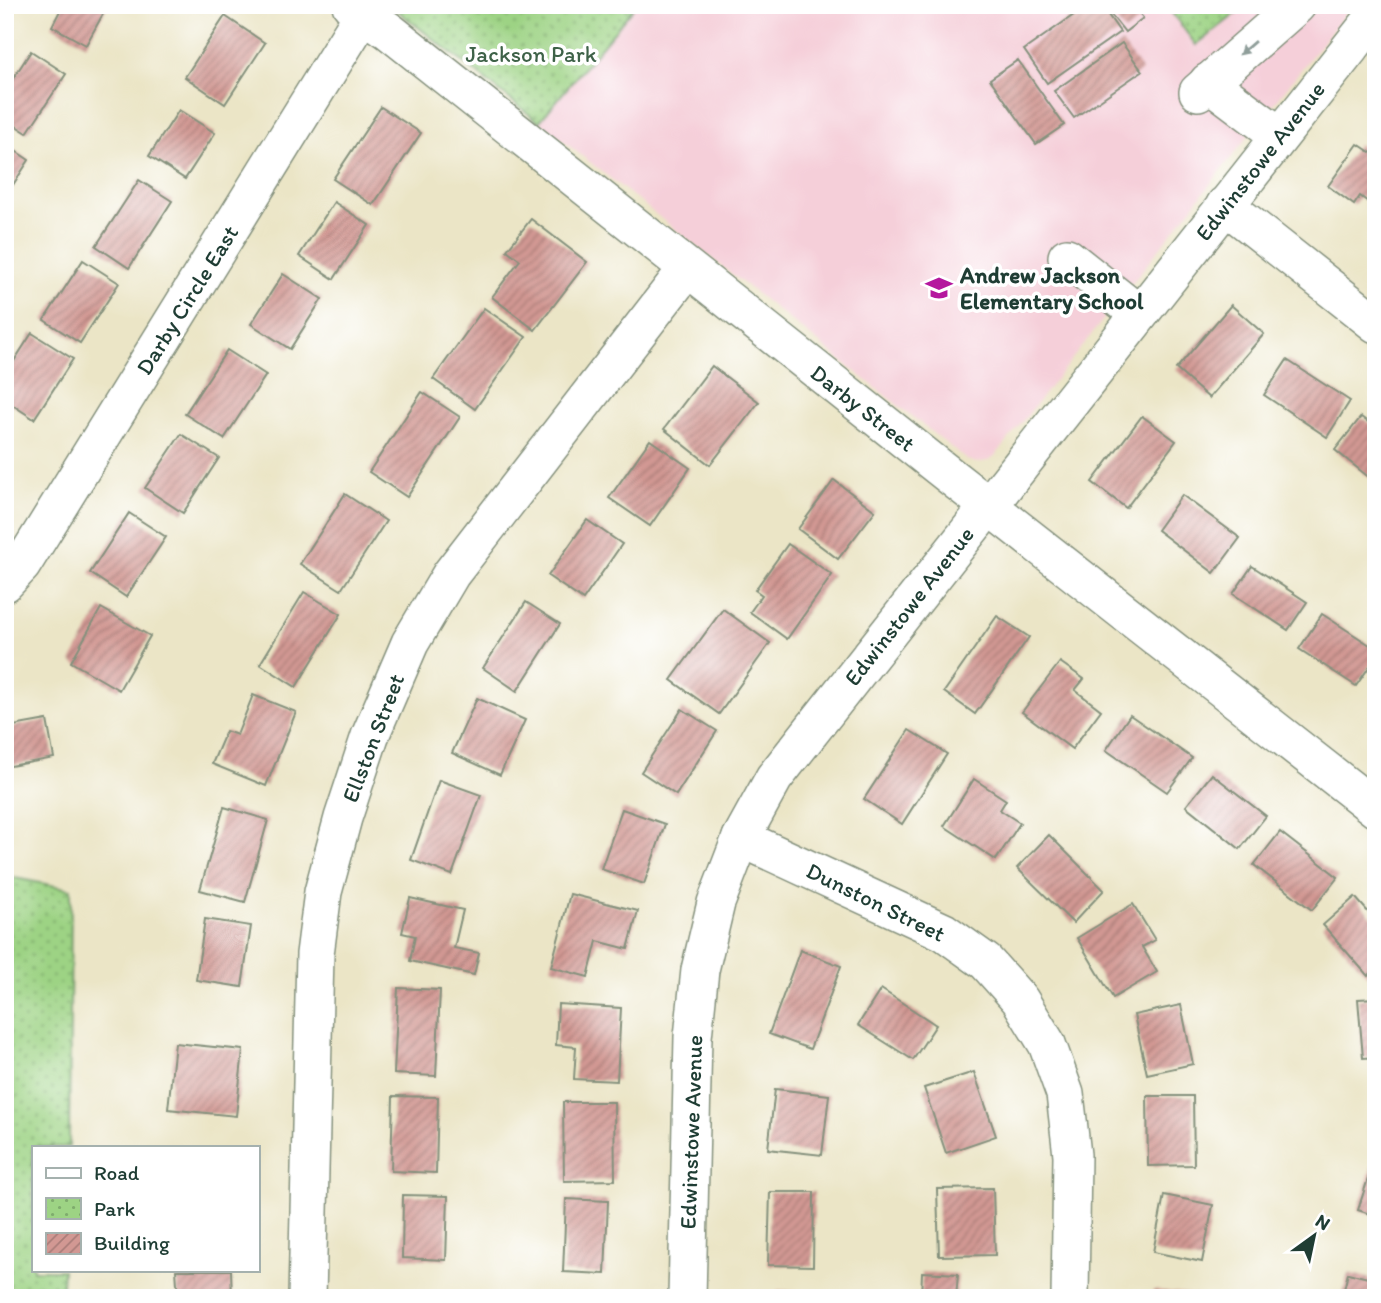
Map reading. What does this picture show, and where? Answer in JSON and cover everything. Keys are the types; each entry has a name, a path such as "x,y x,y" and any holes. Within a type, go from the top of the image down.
{"street":[{"path":"1280,136 1203,87 1297,5"},
{"name":"Darby Street","path":"357,9 1376,809"},
{"name":"Darby Circle East","path":"5,583 22,565 357,9"},
{"name":"Edwinstowe Avenue","path":"687,1298 693,1037 700,971 716,903 741,838 774,778 1376,15"},
{"path":"1225,205 1376,324"},
{"path":"1066,257 1139,314"},
{"name":"Ellston Street","path":"307,1298 315,954 323,892 343,818 370,736 410,643 451,574 687,269"},
{"name":"Dunston Street","path":"741,838 944,932 986,962 1020,1000 1047,1044 1065,1094 1072,1155 1070,1298"}],"shaded area":[{"name":"Andrew Jackson Elementary School","path":"636,5 1352,5 996,455 977,463 967,460 539,122"}],"green space":[{"name":"Jackson Park","path":"390,5 636,5 539,122"},
{"path":"1166,5 1247,5 1196,45"},
{"path":"5,876 71,889 69,1146 32,1146 32,1272 63,1272 61,1298 5,1298"}],"building":[{"path":"63,5 108,5 86,45 52,26"},
{"path":"1088,5 1101,5 1120,32 1047,83 1024,50"},
{"path":"1133,5 1143,18 1125,32 1105,7"},
{"path":"225,16 265,43 225,104 185,77"},
{"path":"1122,43 1142,71 1074,118 1054,91"},
{"path":"31,51 66,74 27,133 5,119 5,91"},
{"path":"1018,60 1064,125 1036,144 990,79"},
{"path":"381,107 421,133 373,205 333,179"},
{"path":"179,110 215,133 185,179 149,156"},
{"path":"5,144 29,160 5,197"},
{"path":"1358,144 1376,156 1376,208 1360,196 1354,205 1328,186"},
{"path":"139,180 172,201 129,268 96,246"},
{"path":"334,202 369,225 334,279 299,256"},
{"path":"531,219 587,262 535,330 492,297 520,260 507,250"},
{"path":"83,260 119,283 80,343 44,320"},
{"path":"283,274 322,299 290,349 251,324"},
{"path":"1231,305 1264,334 1209,398 1176,369"},
{"path":"484,308 526,337 475,409 433,379"},
{"path":"32,333 73,359 34,419 5,400 5,375"},
{"path":"227,350 266,375 224,439 185,414"},
{"path":"1287,360 1350,401 1327,437 1264,395"},
{"path":"712,366 759,402 710,465 664,429"},
{"path":"422,392 460,417 407,497 369,472"},
{"path":"1142,416 1176,441 1126,508 1092,482"},
{"path":"1361,417 1376,428 1376,483 1335,450"},
{"path":"181,434 219,458 183,513 145,488"},
{"path":"650,440 690,468 650,526 609,498"},
{"path":"834,480 875,511 838,559 798,529"},
{"path":"345,494 386,521 341,590 300,564"},
{"path":"1182,495 1240,538 1214,573 1157,530"},
{"path":"129,513 166,537 126,597 90,573"},
{"path":"587,520 622,544 583,600 548,576"},
{"path":"788,544 832,575 787,639 750,612 762,595 755,590"},
{"path":"1252,566 1307,602 1288,630 1233,594"},
{"path":"304,592 341,614 296,687 260,664"},
{"path":"526,602 560,624 517,691 483,668"},
{"path":"101,608 150,636 119,690 71,662"},
{"path":"723,609 770,643 719,714 671,680"},
{"path":"1322,614 1376,649 1376,657 1356,686 1299,649"},
{"path":"997,616 1029,637 975,714 944,692"},
{"path":"1060,662 1084,679 1075,690 1101,710 1072,749 1022,712"},
{"path":"253,695 296,712 266,786 212,764 226,731 237,735"},
{"path":"477,698 525,720 500,775 452,753"},
{"path":"682,709 717,731 676,795 641,772"},
{"path":"1130,715 1192,758 1167,792 1106,750"},
{"path":"5,720 8,727 47,720 54,758 5,767"},
{"path":"909,730 947,754 902,824 864,799"},
{"path":"1212,774 1266,816 1240,849 1186,806"},
{"path":"974,779 1006,800 1000,810 1020,823 996,860 944,826"},
{"path":"439,780 481,795 452,875 411,860"},
{"path":"224,807 268,820 245,902 200,890"},
{"path":"622,809 665,824 644,884 601,869"},
{"path":"1280,832 1338,877 1312,910 1254,865"},
{"path":"1049,835 1104,890 1073,923 1017,868"},
{"path":"570,894 638,911 628,949 597,941 588,977 551,967"},
{"path":"1355,897 1376,921 1376,969 1368,976 1323,925"},
{"path":"410,898 463,910 454,948 479,953 474,975 410,961 415,936 402,933"},
{"path":"1133,904 1155,940 1142,947 1157,972 1113,998 1077,938"},
{"path":"205,919 251,926 242,987 196,980"},
{"path":"800,950 841,966 810,1049 769,1034"},
{"path":"398,988 440,990 436,1076 394,1074"},
{"path":"881,989 936,1025 913,1060 858,1025"},
{"path":"1376,998 1376,1057 1363,1058 1358,999"},
{"path":"558,1004 621,1008 617,1081 574,1079 576,1047 556,1045"},
{"path":"1181,1005 1193,1064 1147,1074 1134,1015"},
{"path":"175,1043 243,1050 236,1116 168,1109"},
{"path":"974,1072 996,1136 946,1153 924,1088"},
{"path":"775,1089 829,1095 822,1155 768,1149"},
{"path":"393,1096 438,1097 436,1173 391,1171"},
{"path":"1147,1096 1193,1096 1194,1165 1148,1166"},
{"path":"563,1102 614,1102 615,1180 564,1181"},
{"path":"1372,1166 1376,1168 1376,1216 1358,1210"},
{"path":"993,1188 995,1255 939,1256 937,1189"},
{"path":"770,1192 814,1192 813,1266 768,1265"},
{"path":"403,1195 448,1196 446,1260 402,1258"},
{"path":"1164,1195 1213,1205 1202,1262 1153,1252"},
{"path":"566,1199 608,1201 605,1274 563,1272"},
{"path":"176,1272 231,1272 232,1298 178,1298"},
{"path":"922,1272 958,1274 956,1298 921,1298"},
{"path":"1348,1273 1376,1280 1376,1298 1342,1298"},
{"path":"778,1290 826,1294 826,1298 777,1298"},
{"path":"1153,1290 1197,1295 1196,1298 1153,1298"}],"place":[{"name":"Andrew Jackson Elementary School","path":"939,288"}]}
